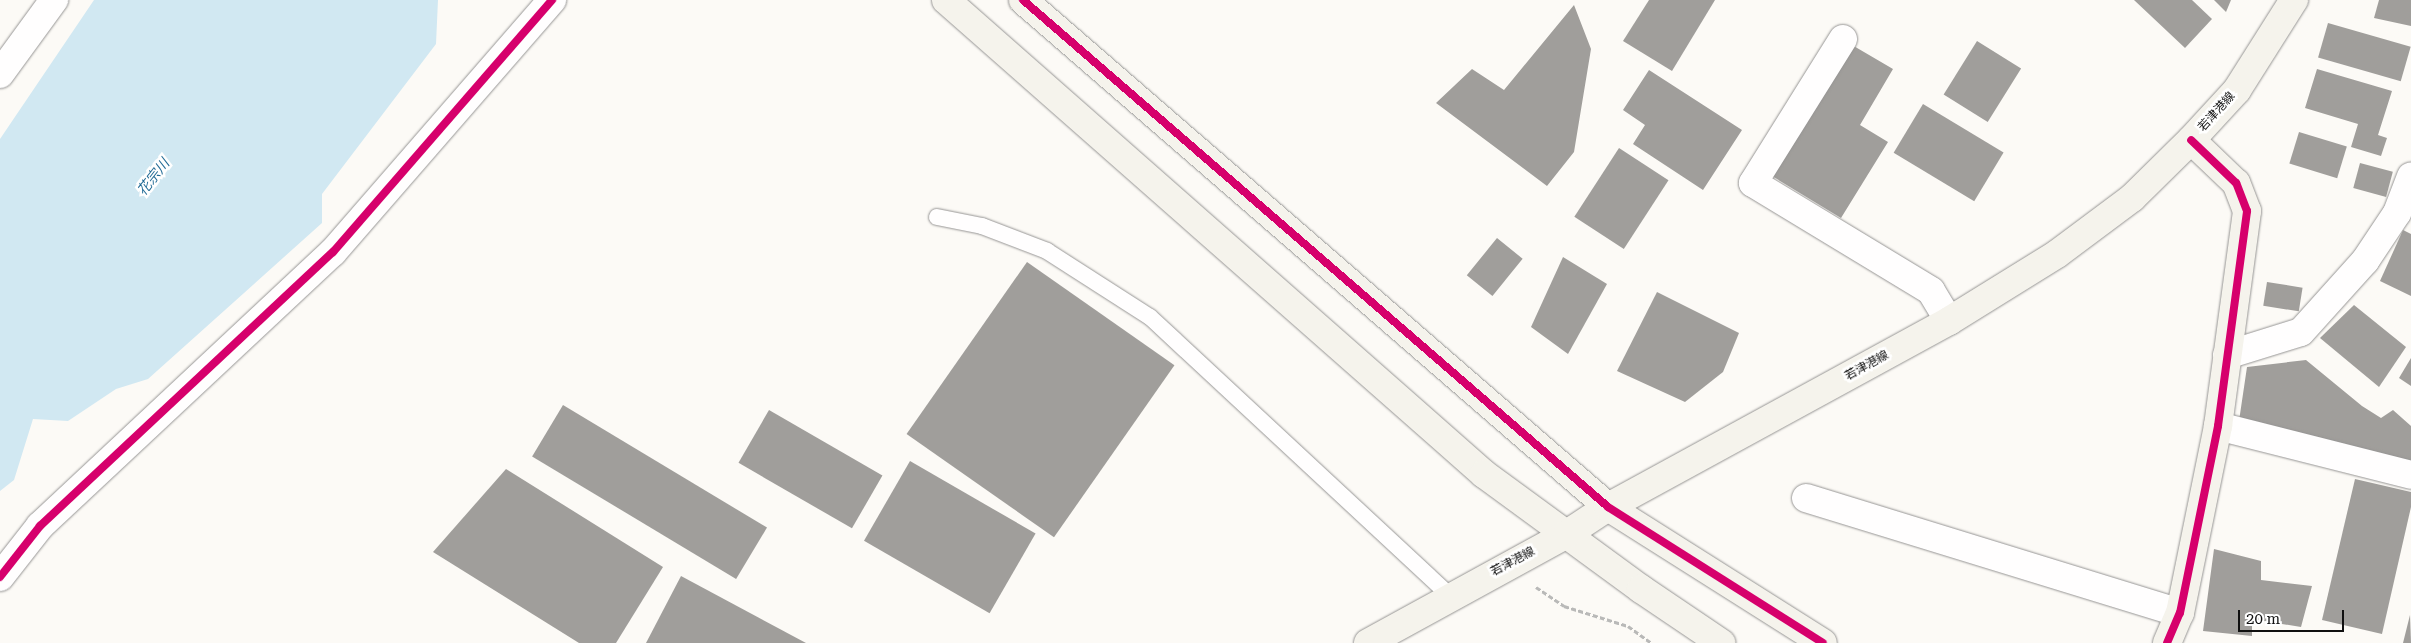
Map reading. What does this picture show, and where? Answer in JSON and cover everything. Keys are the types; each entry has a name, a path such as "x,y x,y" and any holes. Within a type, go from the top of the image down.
{"street":[{"path":"0,74 54,0"},
{"path":"0,577 40,526 333,252 552,0"},
{"path":"946,0 1484,474 1641,589 1721,643"},
{"path":"1023,0 1608,507 1823,643"},
{"name":"若津港線","path":"1368,643 1450,596 1567,534 1608,507 1949,321 2072,243 2132,198 2191,140 2237,90 2294,0"},
{"path":"1843,39 1753,183 1931,290 1949,321"},
{"path":"2166,643 2180,613 2218,426 2247,211 2236,183 2191,140"},
{"path":"2227,355 2301,332 2365,261 2397,213 2411,177"},
{"path":"2218,426 2411,475"},
{"path":"1806,498 2180,613"}],"lane":[{"path":"937,217 982,226 1047,251 1150,317 1450,596"}],"path":[{"path":"1531,584 1564,606 1628,626 1651,643"}],"water":[{"name":"花宗川","path":"94,0 438,0 436,44 322,194 322,223 148,379 116,389 68,421 33,419 14,480 0,491 0,139"}],"building":[{"path":"1649,0 1715,0 1672,71 1623,41"},
{"path":"2134,0 2192,0 2212,19 2185,48"},
{"path":"2214,0 2231,0 2226,12"},
{"path":"2379,0 2411,0 2411,26 2374,18"},
{"path":"1574,5 1591,49 1574,152 1547,186 1436,103 1472,69 1504,90"},
{"path":"2328,23 2411,47 2401,81 2318,58"},
{"path":"1977,41 2021,69 1988,122 1944,94"},
{"path":"1852,45 1893,69 1860,125 1888,142 1841,218 1772,176"},
{"path":"2317,69 2392,91 2378,135 2387,138 2381,156 2351,147 2358,124 2305,108"},
{"path":"1649,70 1742,130 1703,190 1633,144 1645,125 1623,110"},
{"path":"1923,104 2004,152 1974,201 1894,153"},
{"path":"2299,132 2347,147 2337,178 2289,164"},
{"path":"1619,148 1668,180 1624,249 1574,217"},
{"path":"2360,163 2393,172 2386,197 2353,188"},
{"path":"2403,230 2411,234 2411,296 2380,281"},
{"path":"1497,238 1523,259 1492,296 1467,275"},
{"path":"1563,257 1607,284 1568,354 1531,327"},
{"path":"1027,262 1174,365 1054,537 907,434"},
{"path":"2267,282 2303,288 2299,311 2263,306"},
{"path":"1657,292 1739,333 1723,372 1685,402 1617,371"},
{"path":"2354,305 2406,347 2379,387 2320,338"},
{"path":"2411,358 2411,386 2399,378"},
{"path":"2306,360 2362,406 2381,418 2393,410 2411,426 2411,464 2239,421 2247,367"},
{"path":"563,405 767,528 736,579 532,456"},
{"path":"769,410 882,476 852,528 738,463"},
{"path":"910,461 1036,534 990,613 864,541"},
{"path":"506,469 663,567 616,643 579,643 433,552"},
{"path":"2355,479 2411,492 2411,507 2382,634 2322,620"},
{"path":"2214,549 2261,561 2261,580 2312,586 2301,627 2252,619 2252,636 2203,631"},
{"path":"681,576 806,643 646,643"},
{"path":"2410,615 2411,643 2403,643"}],"cycle path":[{"path":"0,577 40,526 333,252 552,0"},
{"path":"1023,0 1608,507 1823,643"},
{"path":"2167,643 2180,613 2218,426 2247,211 2236,183 2191,140"}]}
